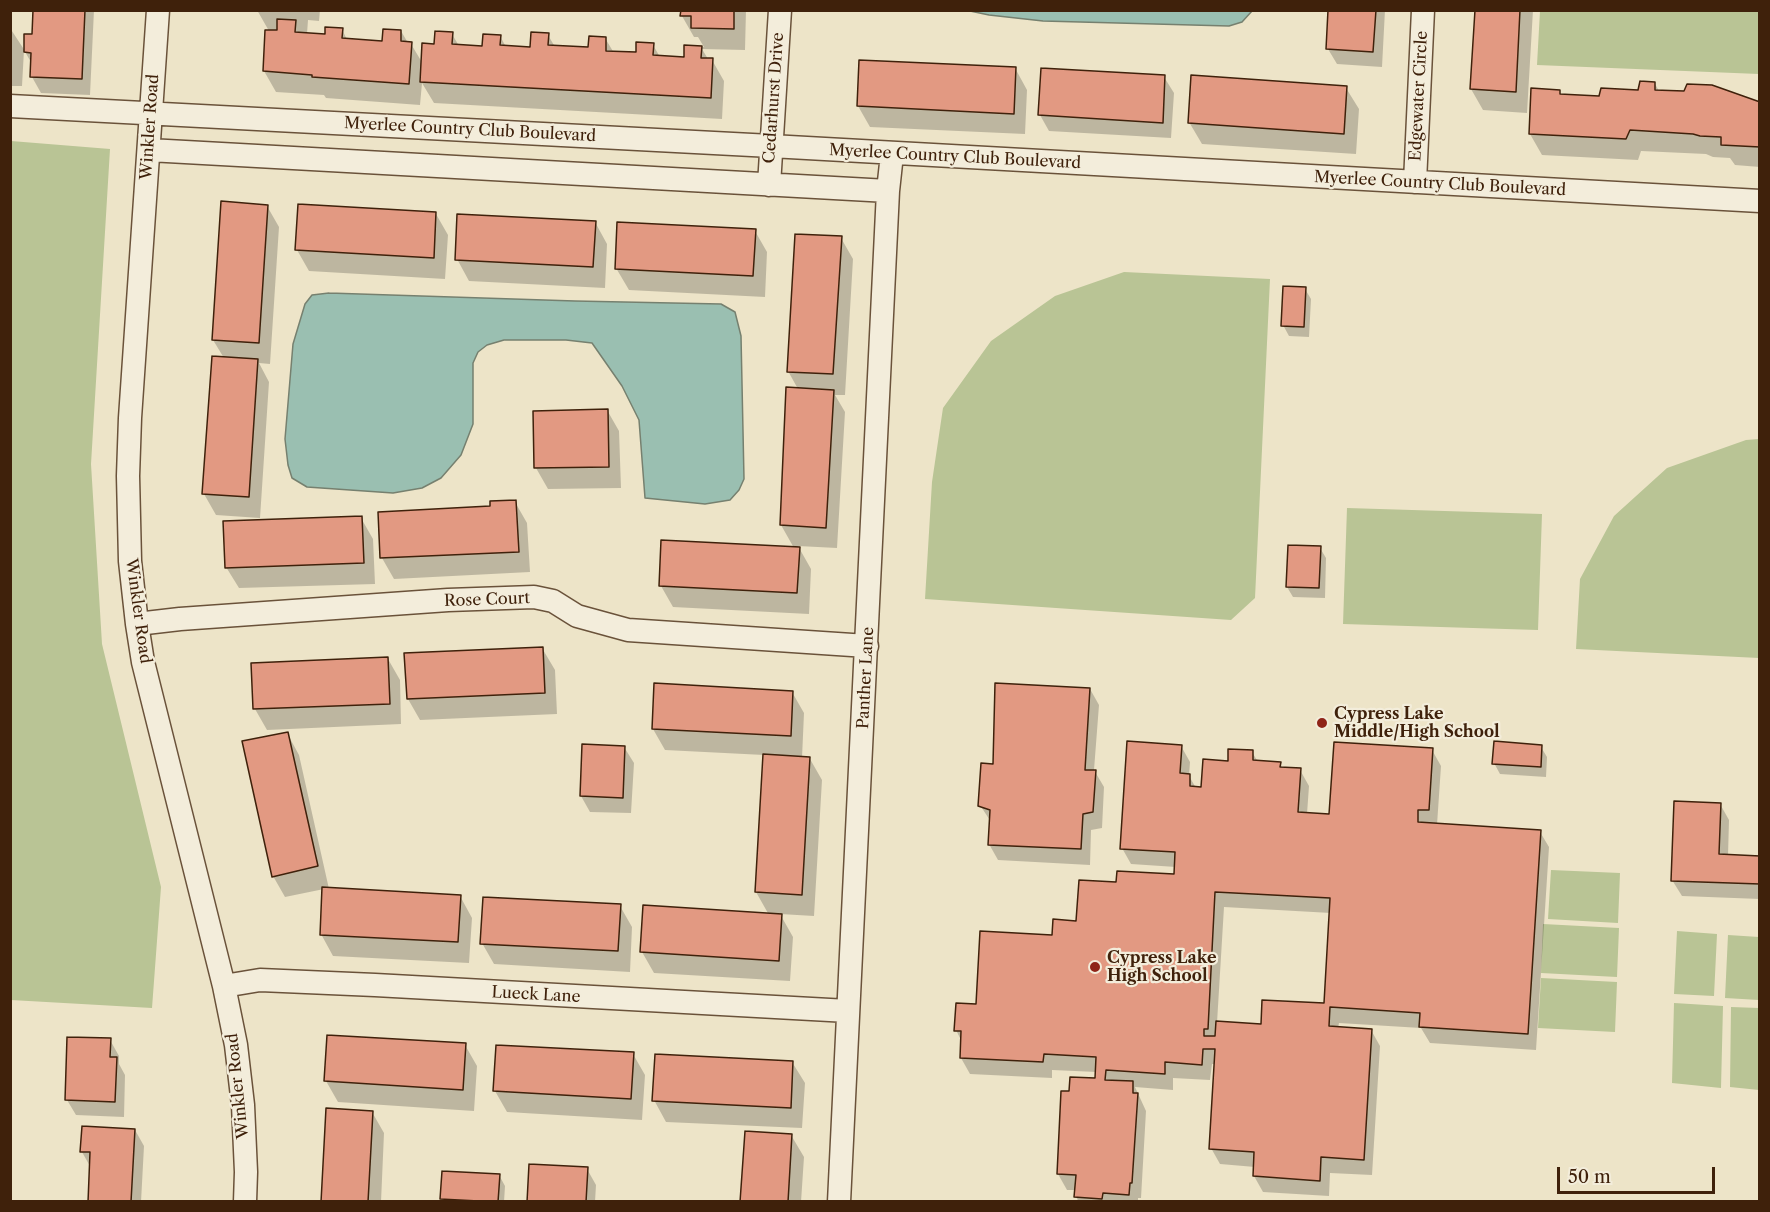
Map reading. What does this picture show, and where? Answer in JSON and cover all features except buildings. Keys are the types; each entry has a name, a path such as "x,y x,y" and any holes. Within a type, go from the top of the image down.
{"street":[{"name":"Winkler Road","path":"158,10 130,418 128,476 130,561 143,662 224,986 236,1045 243,1105 245,1202"},
{"name":"Cedarhurst Drive","path":"769,185 780,10"},
{"name":"Edgewater Circle","path":"1415,182 1423,10"},
{"name":"Myerlee Country Club Boulevard","path":"10,106 1760,201"},
{"path":"149,150 888,192"},
{"name":"Panther Lane","path":"839,1202 888,192 892,154"},
{"name":"Rose Court","path":"137,624 448,600 534,597 553,602 577,616 628,630 867,646"},
{"name":"Lueck Lane","path":"224,986 260,980 848,1011"}],"shaded area":[{"path":"970,11 1252,11 1242,22 1229,26 1043,21"},
{"path":"1540,11 1759,11 1759,74 1537,65"},
{"path":"11,141 110,149 91,464 102,644 161,887 152,1008 11,1000"},
{"path":"1124,272 1270,279 1255,598 1231,620 925,599 932,482 943,408 991,341 1055,296"},
{"path":"329,293 721,304 735,312 741,336 744,479 739,490 730,500 705,504 645,498 639,420 622,386 592,343 566,340 504,340 487,345 478,352 473,363 473,424 461,455 441,478 422,488 393,493 307,487 292,478 285,439 293,344 305,304 312,295"},
{"path":"1759,439 1759,658 1576,649 1580,579 1614,516 1667,468 1746,440"},
{"path":"1347,508 1542,514 1538,630 1343,624"},
{"path":"1551,870 1620,873 1618,923 1548,919"},
{"path":"1543,924 1619,928 1617,977 1541,973"},
{"path":"1677,931 1717,934 1714,996 1674,994"},
{"path":"1728,935 1759,937 1759,1000 1725,998"},
{"path":"1541,978 1617,982 1615,1032 1538,1028"},
{"path":"1674,1003 1723,1006 1721,1088 1672,1083"},
{"path":"1731,1007 1759,1008 1759,1090 1730,1087"}],"place":[{"name":"Cypress Lake Middle/High School","path":"1322,723"},
{"name":"Cypress Lake High School","path":"1095,967"}]}
